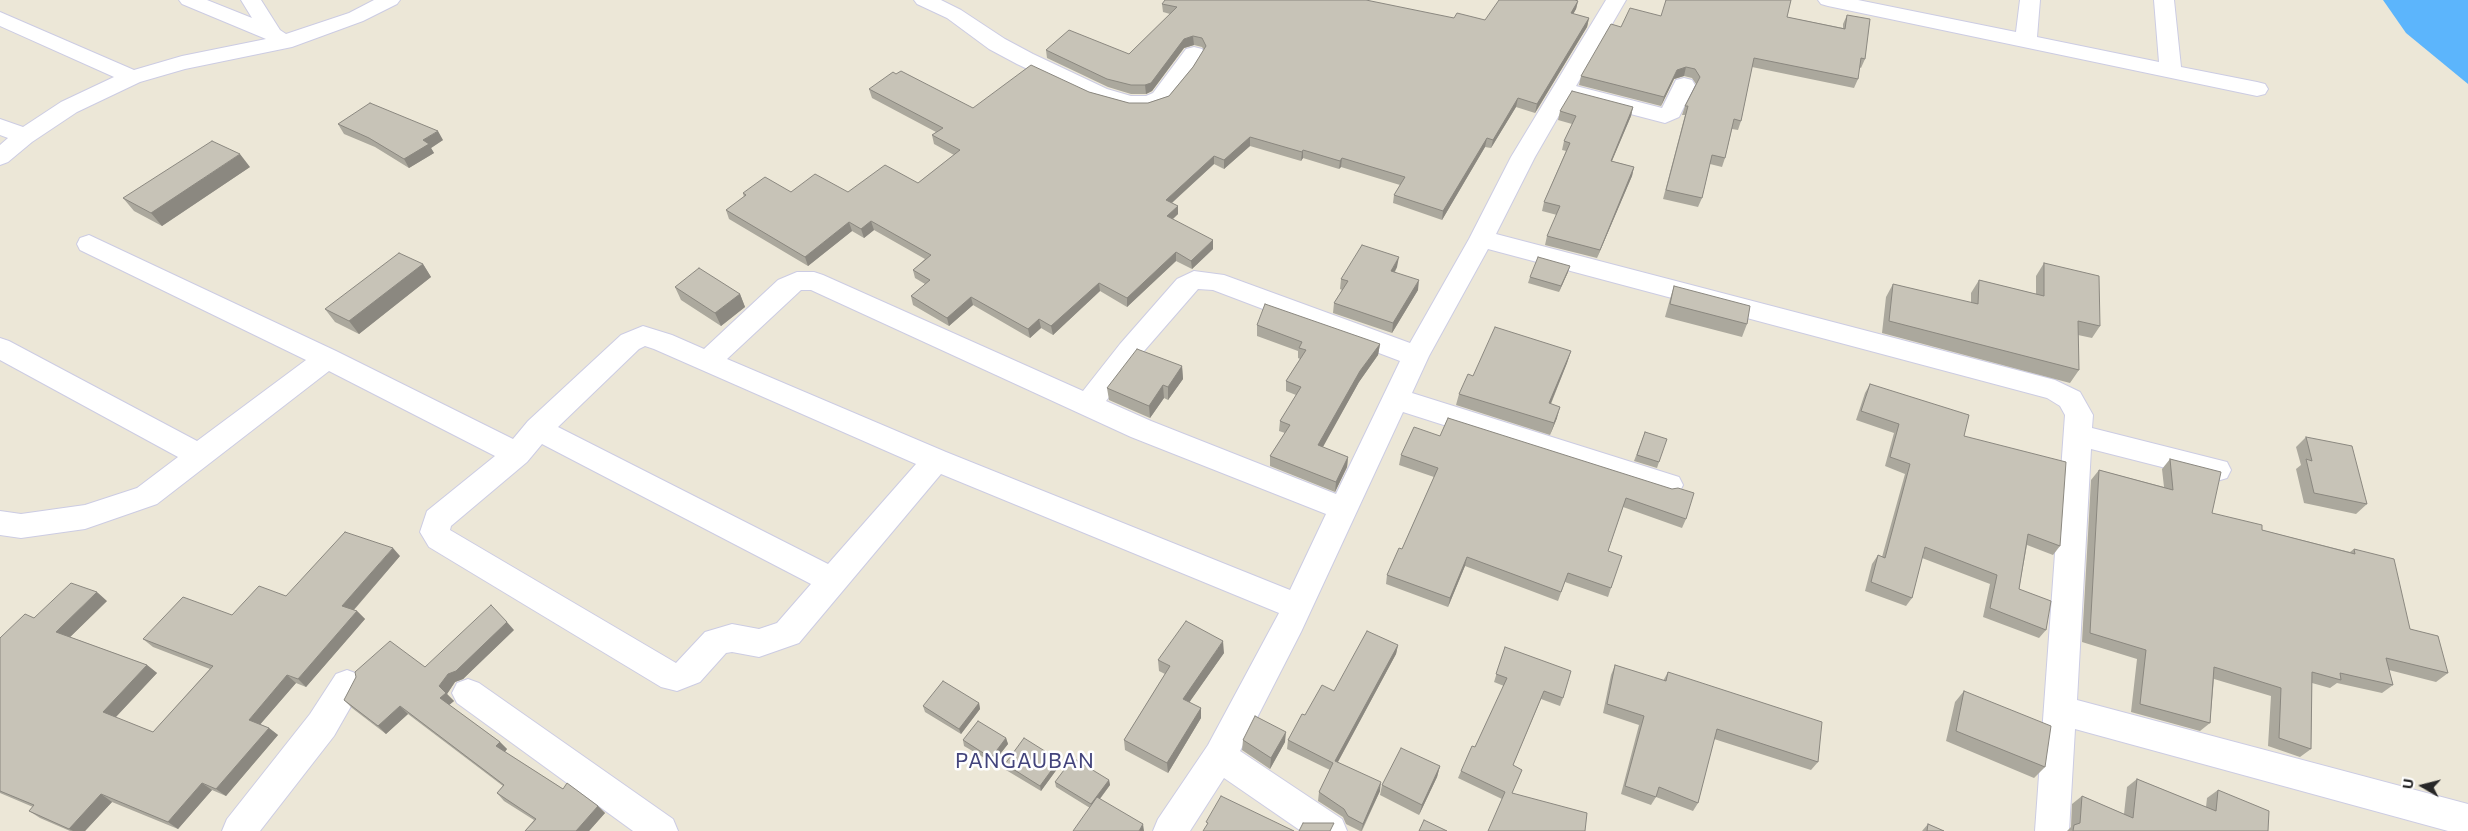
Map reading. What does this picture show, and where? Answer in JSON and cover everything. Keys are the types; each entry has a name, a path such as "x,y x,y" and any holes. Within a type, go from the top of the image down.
{"street":[{"path":"189,0 278,38"},
{"path":"251,0 278,38"},
{"path":"0,157 24,136 69,107 132,77 356,17 390,0"},
{"path":"924,0 954,14 997,44 1026,59 1099,94 1130,103 1148,103 1161,98 1184,70 1194,54"},
{"path":"1170,831 1220,756 1297,607 1416,356 1481,239 1523,157 1616,0"},
{"path":"1828,0 2257,89"},
{"path":"2026,41 2030,0"},
{"path":"2164,0 2171,71"},
{"path":"0,18 132,77"},
{"path":"1563,89 1665,116 1671,112 1684,85"},
{"path":"0,126 24,136"},
{"path":"1481,239 2055,390 2074,402 2079,415 2052,831"},
{"path":"89,244 327,358 517,454"},
{"path":"1087,406 1129,351 1186,285 1194,280 1215,282 1416,356"},
{"path":"708,361 787,286 797,281 814,281 1087,406 1344,509"},
{"path":"936,460 830,580 788,633 759,643 732,638 716,642 689,672 672,677 444,542 434,532 437,520 517,454 538,429 638,336 655,338 936,460 1297,607"},
{"path":"0,348 199,455"},
{"path":"0,523 8,526 37,525 85,516 129,504 147,496 327,358"},
{"path":"1397,399 1669,485"},
{"path":"538,429 830,580"},
{"path":"2077,435 2218,470"},
{"path":"239,831 322,725 347,684"},
{"path":"468,694 661,831"},
{"path":"2059,710 2468,820"},
{"path":"1220,756 1330,831"}],"water":[{"path":"2383,0 2468,0 2468,84 2406,33"}],"building":[{"path":"1165,0 1366,0 1454,18 1457,13 1485,20 1499,0 1575,0 1578,1 1571,13 1589,18 1537,104 1518,98 1493,140 1487,138 1443,211 1394,195 1405,177 1342,158 1340,161 1250,137 1224,160 1214,156 1166,200 1178,206 1167,216 1213,240 1191,261 1176,252 1127,298 1099,283 1051,326 1039,319 1028,329 971,297 947,318 911,296 930,280 913,270 931,255 871,221 861,229 849,222 805,257 726,210 746,195 743,193 765,177 791,192 815,174 848,192 885,165 918,183 960,150 932,135 943,128 869,89 893,72 896,74 901,71 973,108 1031,65 1089,92 1129,103 1148,103 1169,96 1193,67 1206,46 1202,38 1193,36 1184,39 1151,83 1145,85 1131,85 1107,79 1046,50 1069,30 1129,54 1177,7 1162,4"},
{"path":"1666,0 1791,0 1787,17 1845,29 1847,15 1870,19 1865,59 1861,58 1858,79 1754,58 1741,121 1734,119 1725,158 1712,155 1702,198 1666,190 1688,106 1685,106 1700,77 1695,69 1686,67 1677,70 1664,97 1581,76 1611,24 1621,27 1630,8 1661,16"},
{"path":"1572,91 1633,107 1611,161 1634,167 1600,250 1547,236 1560,206 1544,202 1570,143 1564,141 1576,116 1560,111"},
{"path":"370,103 438,131 423,140 429,144 404,159 369,138 338,124"},
{"path":"212,141 240,154 151,213 123,198"},
{"path":"1362,245 1399,257 1391,271 1419,280 1393,323 1334,303 1348,281 1341,279"},
{"path":"399,253 423,264 349,321 325,309"},
{"path":"1538,257 1570,266 1561,286 1530,277"},
{"path":"2044,263 2099,276 2100,326 2078,321 2079,370 1889,321 1893,284 1978,304 1979,280 2044,296"},
{"path":"699,268 740,294 715,313 675,287"},
{"path":"1674,286 1750,306 1747,324 1670,304"},
{"path":"1265,304 1380,344 1360,371 1318,445 1348,457 1336,482 1270,456 1290,425 1280,421 1301,387 1286,381 1306,350 1299,348 1302,342 1257,325"},
{"path":"1495,327 1571,351 1549,403 1560,407 1554,423 1459,394 1468,374 1473,376"},
{"path":"1137,349 1182,366 1168,387 1163,385 1149,406 1107,388"},
{"path":"1870,384 1969,415 1964,436 2066,462 2060,546 2028,534 2019,589 2051,601 2046,630 1990,608 1997,575 1925,547 1912,598 1871,582 1878,555 1885,558 1910,464 1890,457 1899,424 1861,411"},
{"path":"1448,418 1672,489 1678,488 1694,493 1686,519 1626,498 1608,551 1622,556 1611,588 1568,573 1561,592 1467,557 1450,598 1387,575 1399,548 1402,549 1438,468 1401,455 1414,427 1440,436"},
{"path":"1645,432 1667,439 1659,462 1637,455"},
{"path":"2306,437 2352,446 2367,504 2314,493 2306,459 2312,461"},
{"path":"2170,459 2221,472 2212,513 2262,525 2262,530 2355,554 2354,549 2394,559 2410,629 2438,636 2448,673 2386,658 2393,685 2340,673 2341,680 2312,672 2311,749 2279,738 2281,688 2214,667 2210,723 2140,704 2146,650 2090,633 2099,470 2173,490"},
{"path":"345,532 393,548 342,606 357,611 298,679 287,675 249,720 269,728 216,789 202,783 168,822 101,794 69,829 29,811 34,805 0,791 0,638 25,614 34,618 71,583 97,592 56,632 147,665 103,712 153,732 213,666 143,639 183,597 232,615 259,586 286,596"},
{"path":"491,605 507,622 456,671 448,674 439,686 446,693 440,698 500,742 496,746 563,789 567,783 598,806 576,831 525,831 536,819 497,793 504,785 400,706 378,726 344,700 356,677 355,672 390,641 425,667"},
{"path":"1186,621 1223,641 1183,699 1201,708 1167,763 1124,740 1170,666 1158,660"},
{"path":"1367,631 1398,645 1335,761 1381,782 1363,824 1348,816 1344,809 1319,792 1333,763 1288,740 1302,714 1305,715 1322,685 1334,691"},
{"path":"1505,647 1571,671 1563,698 1544,691 1513,765 1522,770 1512,793 1587,813 1585,831 1488,831 1505,792 1461,771 1472,746 1475,747 1507,678 1496,674"},
{"path":"1615,665 1666,681 1668,672 1822,722 1818,762 1717,729 1698,803 1659,787 1656,797 1625,786 1644,716 1607,704"},
{"path":"943,681 979,703 959,729 923,706"},
{"path":"1964,691 2051,726 2045,767 1956,731"},
{"path":"1255,716 1286,732 1271,758 1243,740"},
{"path":"978,721 1006,738 991,758 963,740"},
{"path":"1024,738 1059,760 1040,786 1005,764"},
{"path":"1401,748 1440,766 1422,805 1382,785"},
{"path":"1073,758 1109,780 1091,804 1055,782"},
{"path":"2137,779 2216,811 2218,790 2269,811 2268,831 2073,831 2074,825 2080,823 2082,796 2133,818"},
{"path":"1221,796 1294,831 1203,831"},
{"path":"1097,797 1143,824 1139,831 1073,831"},
{"path":"1424,820 1447,831 1419,831"},
{"path":"1303,823 1334,823 1330,831 1299,831"},
{"path":"1928,824 1944,831 1927,831"}],"district":[{"name":"PANGAUBAN","path":"1025,761"}]}
